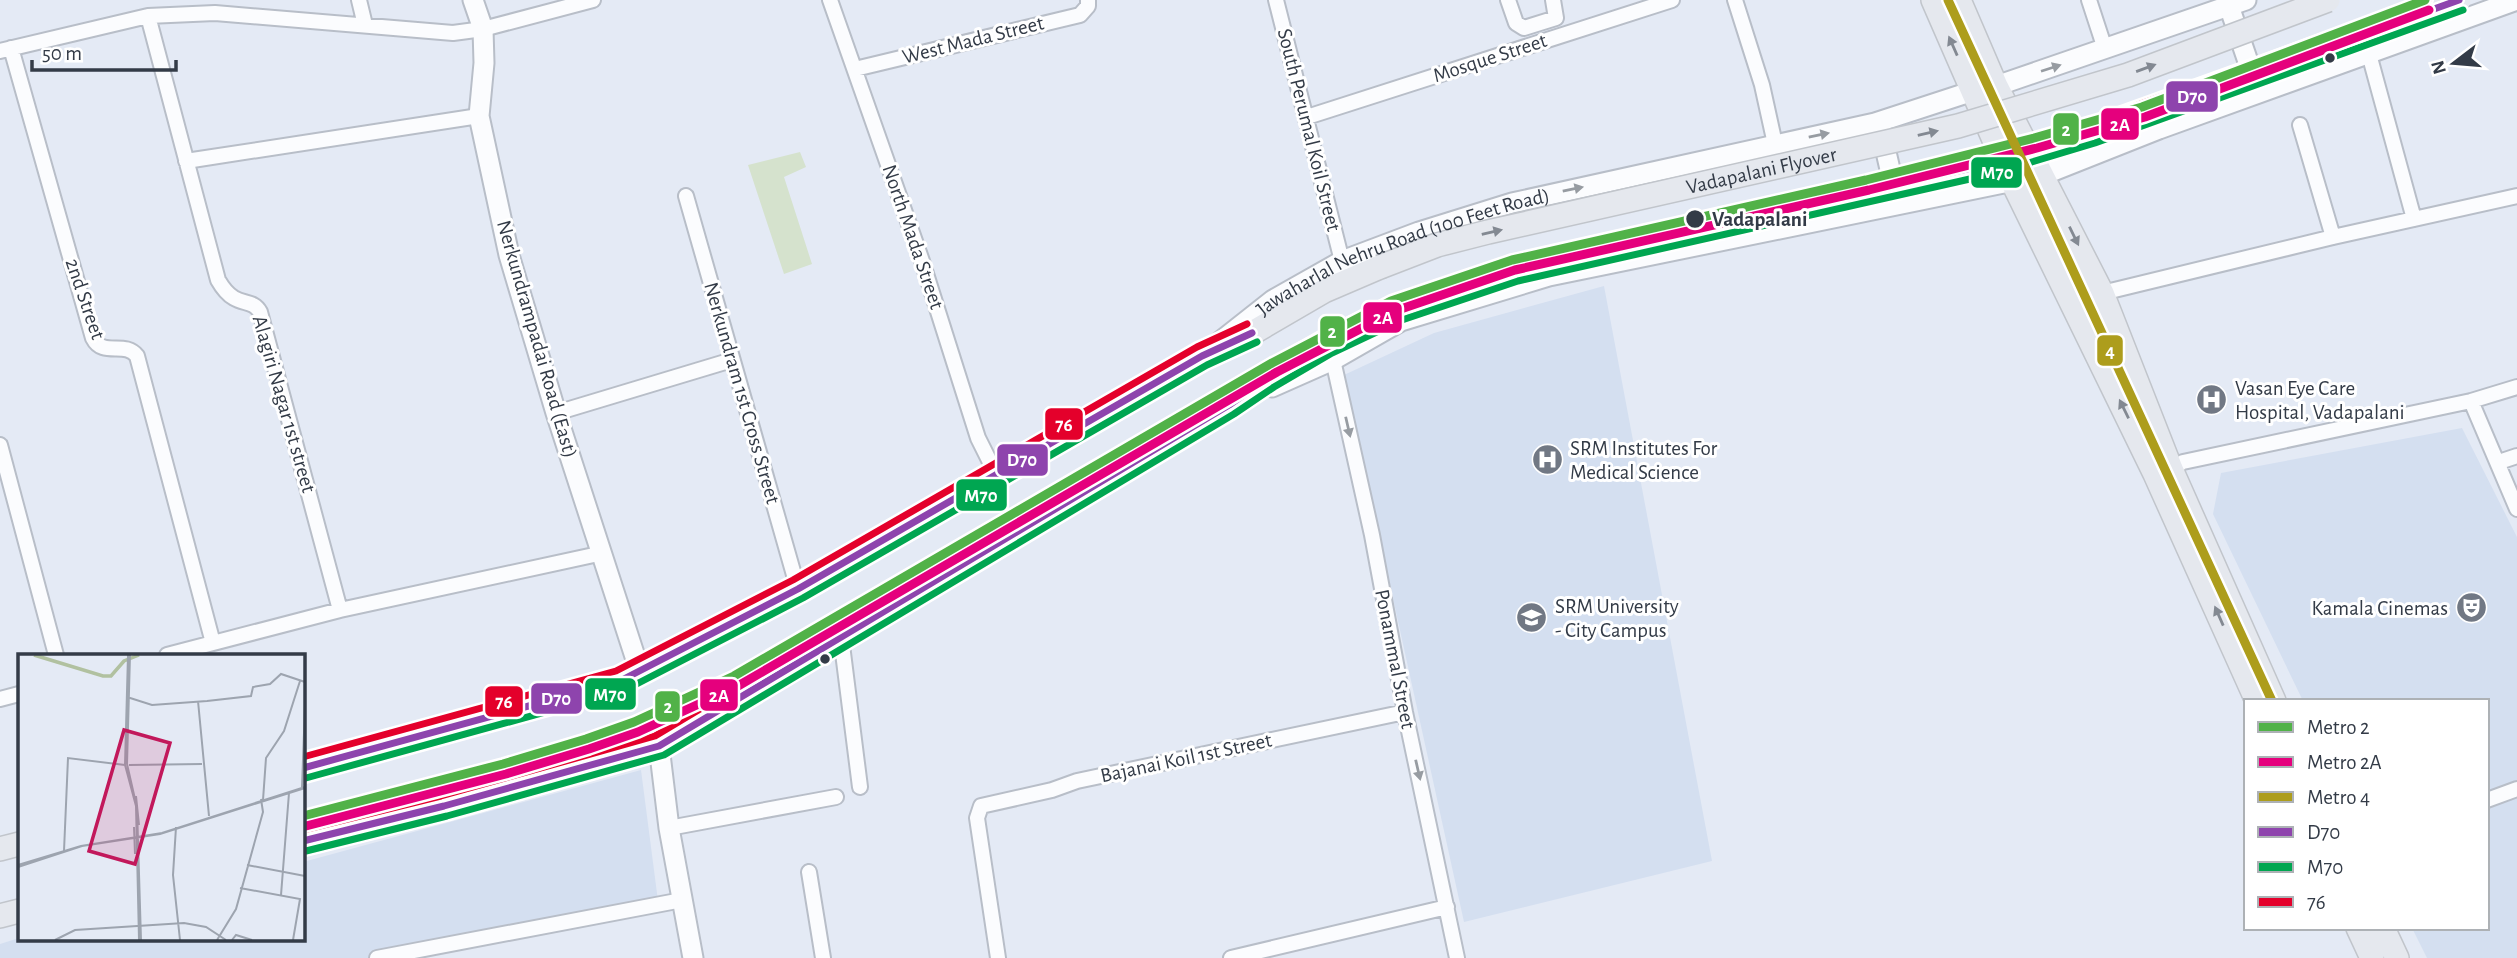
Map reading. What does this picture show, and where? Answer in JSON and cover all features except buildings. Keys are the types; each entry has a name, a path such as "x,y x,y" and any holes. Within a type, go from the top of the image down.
{"main road":[{"path":"1933,0 2012,181 2155,474 2199,550 2273,699"},
{"path":"1959,0 1996,86 2102,293 2256,699"},
{"name":"Vadapalani Flyover","path":"1202,356 1240,341 1324,291 1437,245 1958,126 2128,75 2328,0"},
{"name":"Vadapalani Flyover","path":"1229,405 1327,344 1398,310 1515,271 1989,164 2091,133 2459,0"},
{"name":"Jawaharlal Nehru Road (100 Feet Road)","path":"304,768 620,681 640,672 798,589 1202,356"},
{"path":"304,841 468,800 659,746 1229,405"},
{"path":"0,849 18,844"},
{"path":"0,916 18,911"},
{"path":"2359,930 2372,958"},
{"path":"2384,930 2397,958"}],"street":[{"path":"359,0 365,25"},
{"name":"Nerkundrampadai Road (East)","path":"472,0 483,29 484,64 479,117 509,255 556,412 640,672"},
{"path":"6,49 148,16 214,7 453,33 483,29 593,0"},
{"name":"North Mada Street","path":"830,0 922,261 978,438 996,474"},
{"name":"South Perumal Koil Street","path":"1276,0 1342,261"},
{"path":"1508,0 1516,23 1524,28 1556,18 1553,0"},
{"name":"Mosque Street","path":"1307,117 1672,0"},
{"path":"1735,0 1762,85 1775,144"},
{"path":"2089,0 2105,49"},
{"path":"1229,405 1333,360 1401,321 1549,276 2043,175 2159,129 2517,0"},
{"name":"West Mada Street","path":"855,69 1080,15 1088,3"},
{"path":"2238,3 2259,93"},
{"name":"Jawaharlal Nehru Road (100 Feet Road)","path":"1202,356 1273,300 1342,261 1419,232 1512,202 1879,122 1996,86 2238,3"},
{"name":"Alagiri Nagar 1st street","path":"148,16 218,280 223,289 236,300 257,306 260,312 340,610"},
{"name":"2nd Street","path":"6,49 93,338 96,345 102,349 125,348 132,350 137,356 213,643"},
{"path":"2369,54 2414,219"},
{"path":"186,161 479,117"},
{"path":"1879,122 1898,206"},
{"path":"2300,125 2333,237"},
{"name":"Nerkundram 1st Cross Street","path":"687,196 798,589"},
{"path":"2102,293 2517,196"},
{"path":"556,412 732,360"},
{"name":"Ponammal Street","path":"1333,360 1372,535 1405,712 1457,958"},
{"path":"2171,469 2183,462 2471,401 2517,387"},
{"path":"2471,401 2517,509"},
{"path":"0,445 56,654"},
{"path":"2498,462 2517,456"},
{"path":"171,654 340,610 603,553"},
{"path":"841,637 860,786"},
{"path":"0,699 18,694"},
{"name":"Bajanai Koil 1st Street","path":"998,958 977,818 981,806 1052,790 1077,781 1405,712"},
{"path":"659,746 669,828 693,958"},
{"path":"2489,799 2517,789"},
{"path":"669,828 836,797"},
{"path":"809,872 823,958"},
{"path":"377,958 682,900"},
{"path":"1231,958 1254,956 1447,907"}],"shaded area":[{"name":"SRM University - City Campus","path":"1604,286 1712,861 1464,922 1344,375 1434,333"},
{"path":"2462,428 2517,537 2517,958 2427,958 2413,930 2489,930 2489,699 2302,699 2213,514 2221,473"},
{"path":"641,770 658,901 383,958 0,958 0,944 18,938 304,940 304,862"}],"green space":[{"path":"800,152 806,167 784,177 812,264 784,274 748,165"}],"metro line":[{"name":"4","path":"1948,0 2271,699"},
{"name":"2","path":"304,816 503,764 586,739 634,722 734,676 1272,363 1391,301 1512,260 1866,180 2034,138 2142,107 2425,0"},
{"name":"2A","path":"306,826 506,774 589,749 638,732 738,686 1277,372 1395,311 1515,270 1869,190 2037,148 2145,117 2429,10"}],"transit line":[{"name":"76","path":"304,830 441,796 655,736 1223,396 1263,369 1322,335 1393,301 1512,261 1986,154 2088,123 2428,0"},
{"name":"D70","path":"304,841 444,806 659,746 1229,405 1268,378 1327,344 1398,310 1515,271 1989,164 2091,133 2459,0"},
{"name":"M70","path":"306,851 447,816 664,755 1234,414 1274,387 1332,353 1402,320 1518,281 1992,174 2095,143 2463,10"},
{"name":"76","path":"304,757 616,671 793,580 1197,347 1247,324"},
{"name":"D70","path":"304,768 620,681 798,589 1202,356 1252,333"},
{"name":"M70","path":"306,778 625,690 803,598 1207,365 1257,342"}],"place":[{"name":"Vadapalani","path":"1695,219"},
{"name":"Vasan Eye Care Hospital, Vadapalani","path":"2212,400"},
{"name":"SRM Institutes For Medical Science","path":"1547,460"},
{"name":"Kamala Cinemas","path":"2471,608"},
{"name":"SRM University - City Campus","path":"1532,618"}]}
